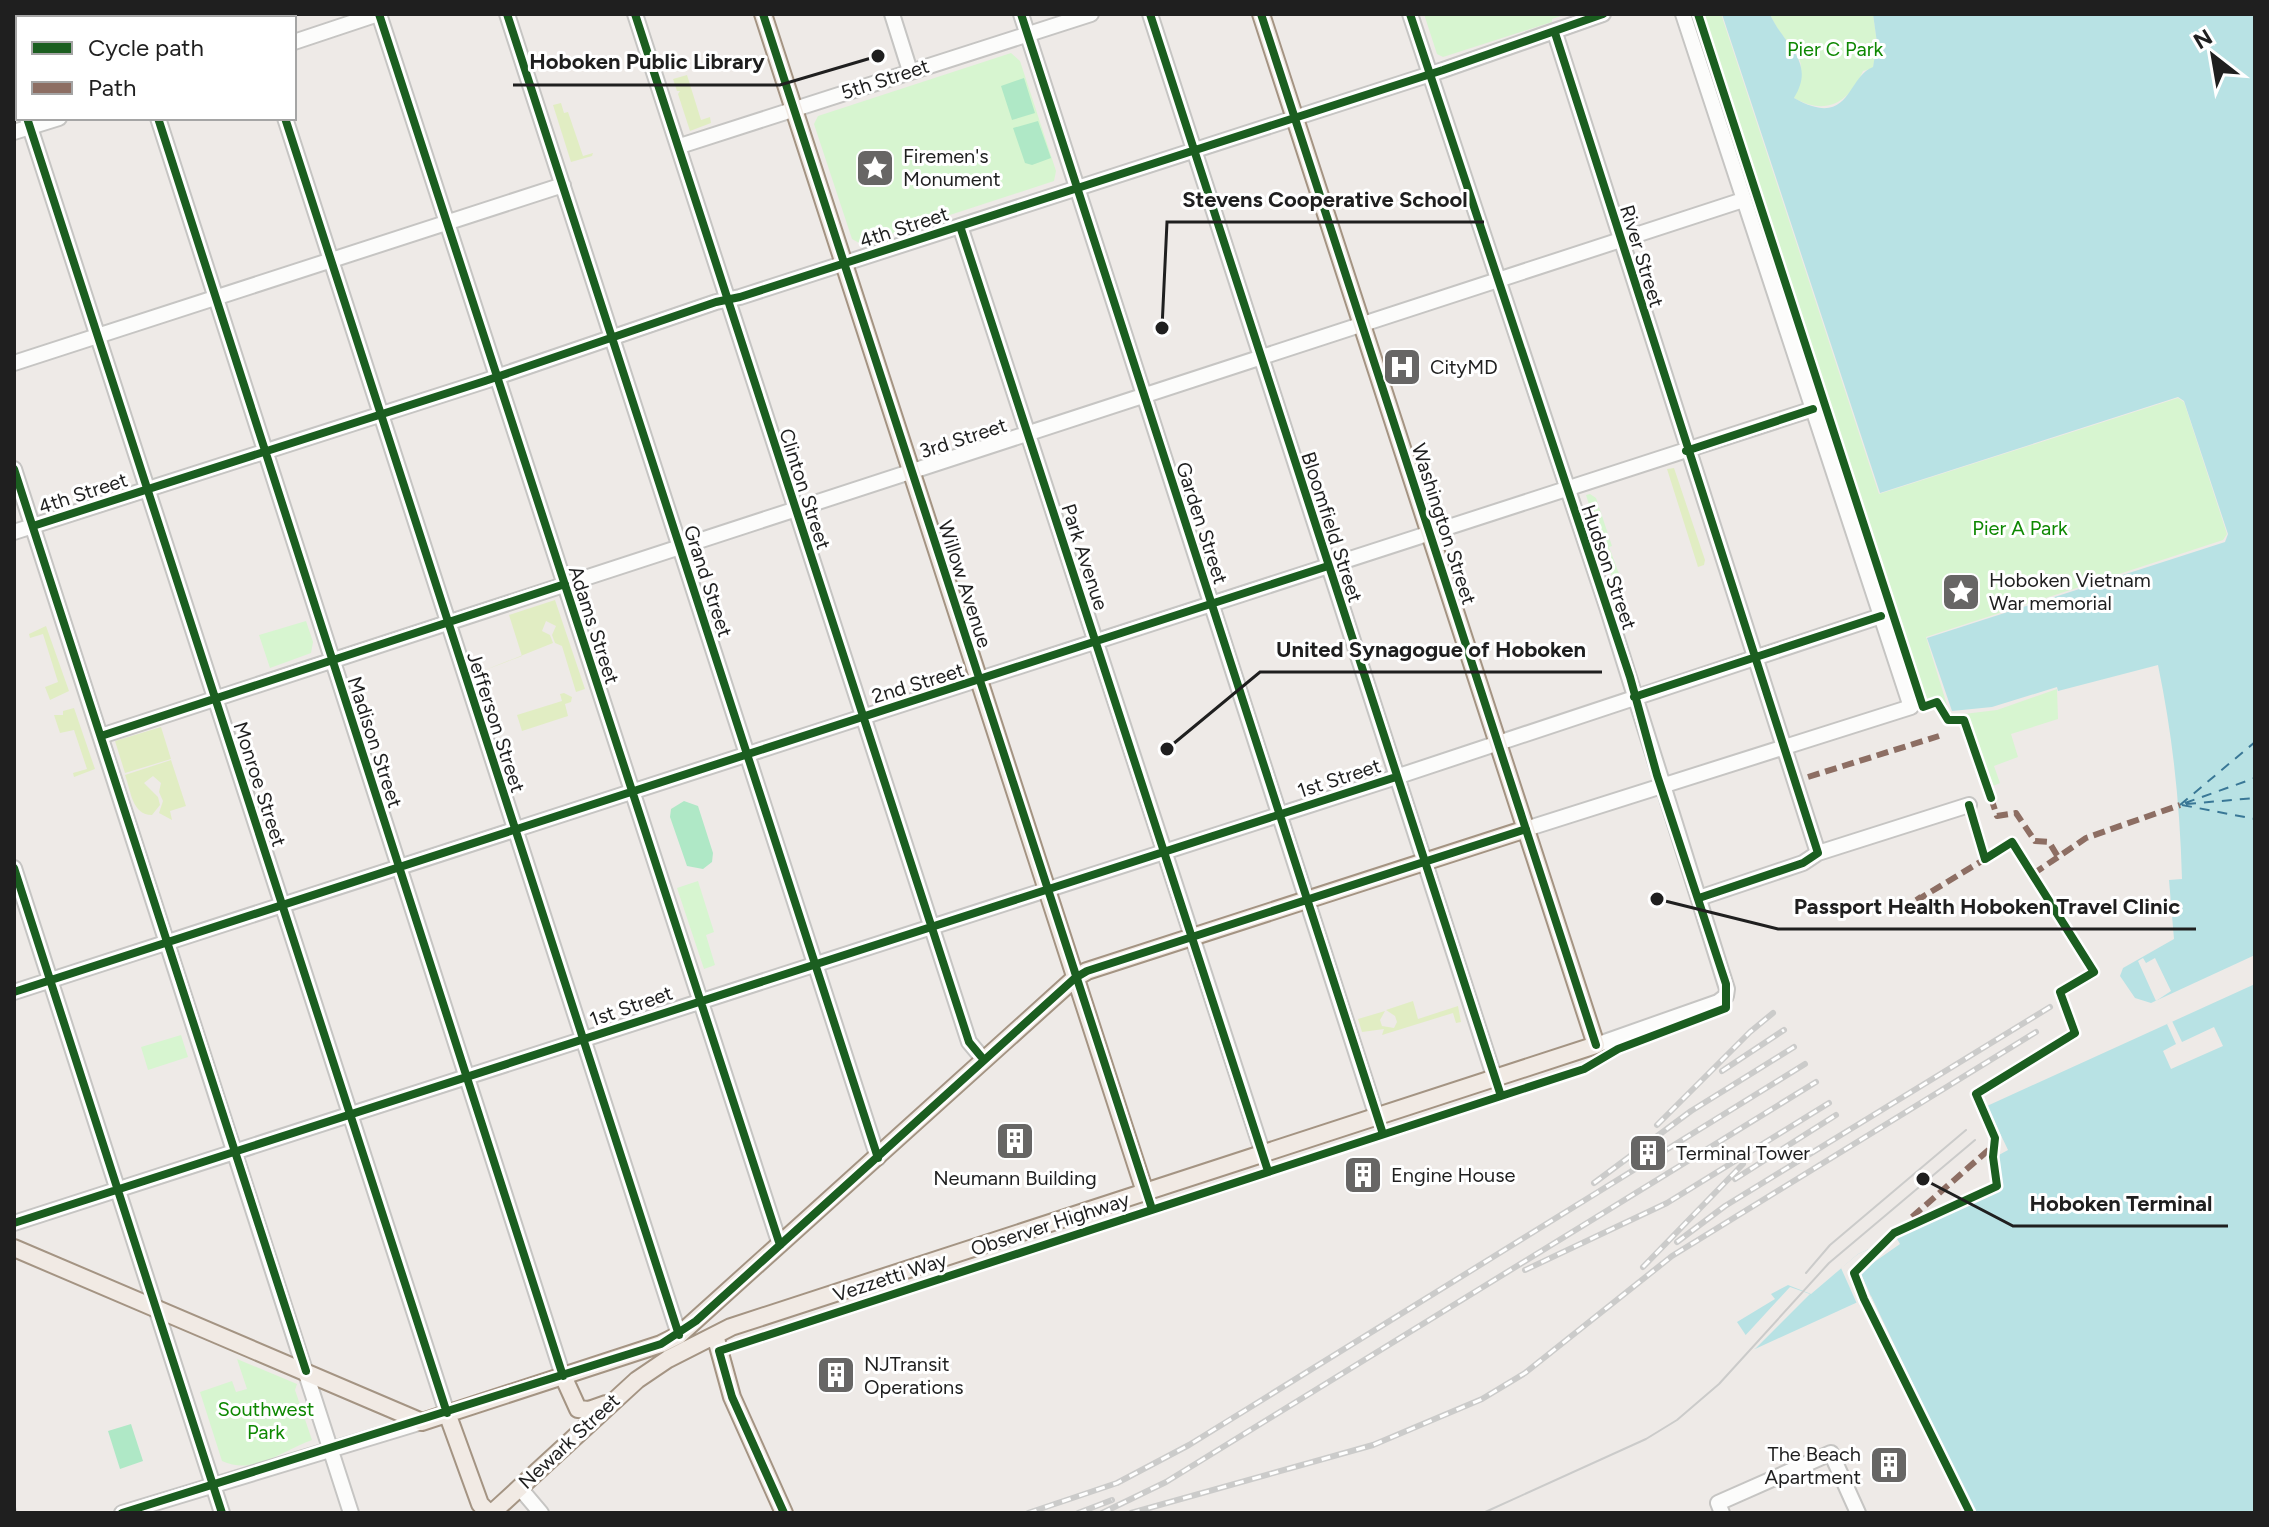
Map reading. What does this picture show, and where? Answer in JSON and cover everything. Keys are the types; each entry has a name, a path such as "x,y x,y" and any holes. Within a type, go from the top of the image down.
{"main road":[{"name":"Willow Avenue","path":"763,14 1145,1192"},
{"name":"Washington Street","path":"1261,14 1596,1045"},
{"path":"14,1248 422,1422 661,1344 679,1335 1075,978 1191,937 1526,829"},
{"name":"Observer Highway","path":"648,1371 715,1335 1596,1045"},
{"path":"715,1335 732,1397 784,1513"},
{"name":"Newark Street","path":"490,1513 648,1371"},
{"name":"Madison Street","path":"563,1376 578,1409 589,1410 612,1402"},
{"name":"Monroe Street","path":"447,1413 480,1504 490,1513"}],"street":[{"path":"296,41 379,14"},
{"name":"Adams Street","path":"379,14 780,1245"},
{"name":"Grand Street","path":"507,14 878,1158"},
{"name":"Clinton Street","path":"635,14 969,1042 984,1060"},
{"path":"892,14 910,71"},
{"name":"Garden Street","path":"1021,14 1377,1117"},
{"name":"5th Street","path":"680,146 1091,14"},
{"name":"Bloomfield Street","path":"1150,14 1495,1079"},
{"name":"Hudson Street","path":"1410,14 1634,697 1727,994"},
{"name":"4th Street","path":"14,532 498,376 611,336 1555,33 1603,14"},
{"path":"1526,829 1661,786 1673,785 1911,707 1683,14"},
{"name":"River Street","path":"1555,33 1686,451 1818,853"},
{"name":"Madison Street","path":"159,120 563,1376"},
{"name":"Jefferson Street","path":"286,120 679,1335"},
{"path":"14,132 29,123"},
{"name":"Monroe Street","path":"29,123 447,1413"},
{"path":"14,363 563,185"},
{"name":"3rd Street","path":"101,736 1743,200"},
{"name":"Park Avenue","path":"960,226 1263,1154"},
{"name":"2nd Street","path":"14,992 1813,409"},
{"path":"14,469 351,1513"},
{"name":"1st Street","path":"14,1223 1498,744 1881,616"},
{"path":"1699,898 1803,863 1818,853 1969,805"},
{"path":"14,868 222,1513"},
{"name":"Observer Highway","path":"1596,1045 1665,1023 1718,1002 1727,994"},
{"path":"122,1513 422,1422"},
{"path":"1720,1508 1831,1453 1858,1513"},
{"path":"519,1487 541,1513"}],"green space":[{"path":"1424,14 1567,14 1552,19 1552,22 1443,57 1437,54"},
{"name":"Pier A Park","path":"1692,14 1721,14 1879,494 2178,398 2184,402 2227,534 2223,540 1926,637 1947,705 1932,710 1928,700 1914,705"},
{"name":"Pier C Park","path":"1770,14 1873,14 1877,43 1873,68 1863,71 1851,91 1835,103 1816,106 1794,98 1801,69 1800,59"},
{"path":"1011,53 1020,61 1056,171 1054,181 861,244 852,239 814,124 818,116"},
{"path":"687,75 701,120 710,117 711,123 690,131 678,94 680,91 677,91 673,79"},
{"path":"1024,78 1035,113 1012,120 1001,86"},
{"path":"561,103 564,113 568,112 583,156 593,153 592,156 571,162 553,105"},
{"path":"1038,121 1051,158 1032,165 1025,163 1013,128"},
{"path":"1674,468 1705,560 1704,565 1698,567 1667,469"},
{"path":"1586,495 1596,498 1625,590 1617,593"},
{"path":"555,600 585,689 576,692 562,646 555,643 552,635 556,626 546,621 542,631 550,635 553,643 522,655 509,615"},
{"path":"306,621 313,642 311,653 270,668 259,635"},
{"path":"46,626 69,691 50,700 45,687 58,682 43,634 30,638 29,634"},
{"path":"2057,689 2058,719 2011,734 2018,757 1994,766 2000,783 1991,787 1964,714 1997,710"},
{"path":"560,694 572,697 571,702 565,704 568,716 522,731 517,715 562,701"},
{"path":"74,708 95,769 74,777 73,773 87,769 74,730 60,733 54,715 63,715 63,711"},
{"path":"161,727 171,759 125,773 115,741"},
{"path":"171,760 186,806 170,811 172,820 159,813 163,801 159,792 161,783 153,776 144,783 158,797 160,805 152,815 145,814 136,807 125,775"},
{"path":"684,801 698,806 713,853 712,862 703,869 687,866 670,817 671,809"},
{"path":"698,881 714,932 706,935 715,965 704,969 677,888"},
{"path":"1413,1001 1418,1019 1458,1006 1461,1022 1456,1023 1453,1013 1382,1035 1384,1029 1362,1032 1358,1019 1385,1011 1380,1020 1382,1026 1394,1028 1397,1022 1395,1016 1386,1010"},
{"path":"181,1035 188,1057 148,1070 141,1047"},
{"name":"Southwest Park","path":"237,1359 297,1384 295,1390 312,1440 257,1464 234,1465 222,1461 200,1392 232,1381 236,1392 247,1389"},
{"path":"131,1424 143,1461 120,1469 108,1431"}],"water":[{"path":"1722,14 1770,14 1800,63 1802,74 1794,98 1827,108 1845,98 1864,73 1873,67 1877,43 1873,14 2255,14 2255,955 2151,1003 2135,998 2120,976 2123,968 2174,939 2169,880 2182,879 2175,772 2158,665 2058,691 2057,687 1992,707 1952,711 1927,638 2225,542 2228,534 2184,401 2178,397 1880,493"},
{"path":"2255,984 2255,1513 1975,1513 1871,1296 1755,1349 1737,1322 1775,1299 1771,1294 1788,1285 1811,1294 1858,1254 2003,1187 1997,1156 2008,1150 1987,1106"}],"pier":[{"path":"2143,958 2146,963 2155,958 2171,991 2156,1001 2138,961"},
{"path":"2172,1021 2182,1042 2214,1027 2223,1046 2171,1069 2163,1051 2176,1044 2167,1024"},
{"path":"1896,1237 1900,1244 1860,1272 1888,1334 1885,1336 1869,1301 1858,1306 1841,1268 1858,1254"},
{"path":"1790,1287 1810,1294 1755,1349 1743,1338"}],"ferry route":[{"path":"2180,805 2255,742"},
{"path":"2185,803 2255,778"},
{"path":"2186,804 2255,798"},
{"path":"2182,805 2255,819"}],"tram line":[{"path":"1806,1273 1830,1245 1966,1130"},
{"path":"1483,1513 1646,1439 1677,1420 1719,1384 1829,1263 1975,1140"},
{"path":"14,1501 16,1513"}],"railway":[{"path":"1677,1242 1725,1206 2050,1007"},
{"path":"1657,1125 1773,1013"},
{"path":"1722,1071 1784,1030"},
{"path":"1131,1513 1373,1445 1482,1399 1525,1373 1672,1256 2036,1032"},
{"path":"1594,1183 1691,1111 1794,1047"},
{"path":"1028,1513 1117,1483 1189,1445 1805,1064"},
{"path":"1102,1513 1166,1482 1816,1082"},
{"path":"1525,1270 1667,1203 1829,1103"},
{"path":"1735,1179 1836,1115"},
{"path":"1643,1267 1743,1164"},
{"path":"1078,1513 1112,1500"}],"marked path":[{"path":"1808,777 1939,736"},
{"path":"1991,798 1997,816 2016,813 2035,841 2049,842 2058,857"},
{"path":"2033,874 2086,838 2180,805"},
{"path":"1917,896 1919,899 1990,856"},
{"path":"1912,1217 1993,1146"}],"cycle path":[{"path":"379,14 780,1245"},
{"path":"507,14 878,1158"},
{"path":"635,14 969,1042 984,1060"},
{"path":"763,14 1152,1209"},
{"path":"1021,14 1383,1134"},
{"path":"1150,14 1501,1096"},
{"path":"1261,14 1596,1045"},
{"name":"Vezzetti Way","path":"784,1513 732,1397 719,1351 1584,1069 1618,1049 1726,1008 1726,984 1657,775 1630,677 1410,14"},
{"path":"33,526 485,381 716,302 740,297 1443,70 1603,14"},
{"path":"1698,14 1923,707 1937,702 1948,720 1964,720 1991,798"},
{"path":"1555,33 1818,853 1803,863 1699,898"},
{"path":"28,120 447,1413"},
{"path":"159,120 563,1376"},
{"path":"286,120 679,1335"},
{"path":"960,226 1268,1171"},
{"path":"1686,451 1813,409"},
{"path":"14,469 306,1371"},
{"path":"14,992 1328,566"},
{"path":"101,736 565,584"},
{"path":"1634,697 1881,616"},
{"path":"14,1223 1396,777"},
{"path":"1969,805 1985,859 2012,842 2094,972 2060,992 2075,1033 1976,1094 1995,1138 1993,1157 1997,1186 1894,1233 1854,1273 1970,1513"},
{"path":"122,1513 661,1344 696,1321 1075,978 1087,971 1526,829"},
{"path":"14,868 222,1513"}],"place":[{"name":"Hoboken Public Library","path":"878,56"},
{"name":"Firemen's Monument","path":"875,168"},
{"name":"Stevens Cooperative School","path":"1162,328"},
{"name":"CityMD","path":"1402,367"},
{"name":"Hoboken Vietnam War memorial","path":"1961,592"},
{"name":"United Synagogue of Hoboken","path":"1167,749"},
{"name":"Passport Health Hoboken Travel Clinic","path":"1657,899"},
{"name":"Neumann Building","path":"1015,1141"},
{"name":"Terminal Tower","path":"1648,1153"},
{"name":"Engine House","path":"1363,1175"},
{"name":"Hoboken Terminal","path":"1923,1179"},
{"name":"NJTransit Operations","path":"836,1375"},
{"name":"The Beach Apartment","path":"1889,1465"}]}
